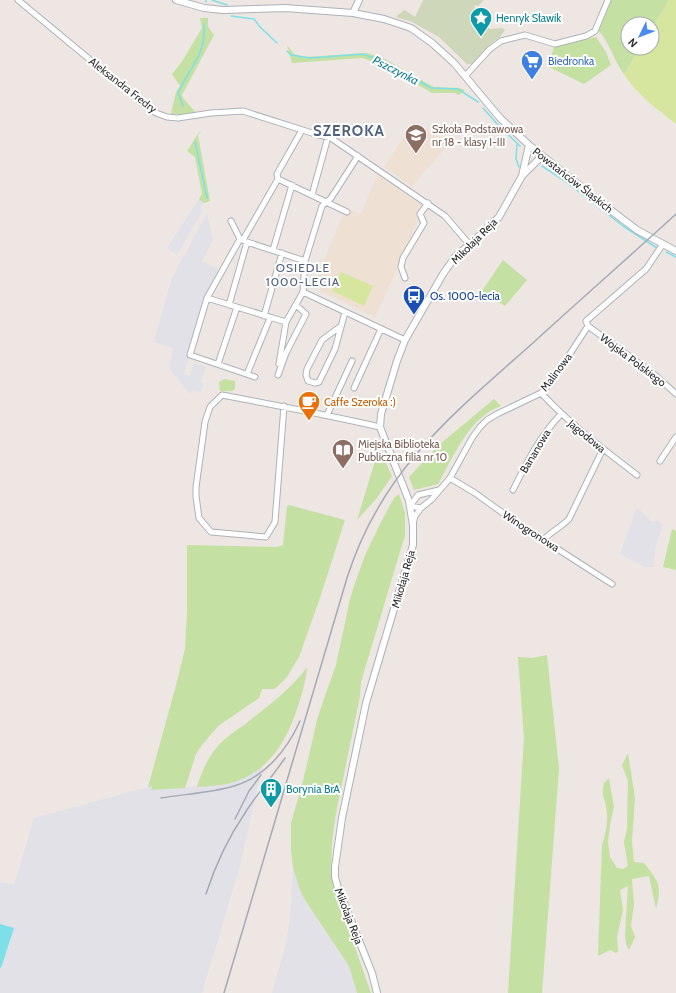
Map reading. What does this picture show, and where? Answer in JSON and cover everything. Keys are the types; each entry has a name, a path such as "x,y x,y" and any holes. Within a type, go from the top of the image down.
{"street":[{"name":"Aleksandra Fredry","path":"18,0 156,113 167,117 178,118 211,113 243,111 331,138 445,216 469,244"},
{"name":"Powstańców Śląskich","path":"176,0 204,8 223,10 285,8 353,13 384,18 411,28 442,51 466,75 500,118 542,156 637,230 676,251"},
{"path":"353,13 359,0"},
{"path":"466,75 490,49 501,42 525,35 555,44 586,36 595,31 608,0"},
{"path":"255,376 190,355 207,298 244,240 278,179 277,174 302,130"},
{"path":"312,195 328,137"},
{"name":"Mikołaja Reja","path":"522,176 529,145"},
{"path":"296,305 306,314 286,353 278,375 286,322 303,292 305,261 322,206 331,198 358,156"},
{"name":"Mikołaja Reja","path":"377,993 372,973 338,888 335,877 335,867 342,818 366,702 413,545 413,525 410,506 406,491 380,427 381,414 405,340 443,274 455,257 499,217 522,176 542,156"},
{"path":"278,179 347,212"},
{"path":"273,250 292,186"},
{"path":"405,278 401,267 403,258 424,223 420,214 428,203"},
{"path":"231,221 244,240 305,261"},
{"path":"229,305 244,240"},
{"name":"Malinowa","path":"421,508 432,499 450,478 472,438 485,422 497,414 541,393 551,383 588,326 586,321 646,269 663,244"},
{"path":"264,316 282,253"},
{"path":"303,292 405,340"},
{"path":"207,298 286,322"},
{"path":"218,364 237,308"},
{"path":"341,326 322,340 307,369 306,375 308,381 315,383 319,382 335,349 345,312"},
{"path":"247,374 270,318"},
{"name":"Wojska Polskiego","path":"588,326 655,375 676,394"},
{"path":"354,388 381,329"},
{"path":"327,414 352,361"},
{"name":"Jagodowa","path":"541,393 561,414 603,449 637,474"},
{"path":"284,406 275,522 266,537 211,532 199,518 196,496 205,422 210,406 222,395 284,406 327,414 380,427"},
{"name":"Bananowa","path":"513,490 536,445 544,433 561,414"},
{"path":"660,461 676,437"},
{"path":"543,540 555,529 562,526 568,519 603,449"},
{"name":"Winogronowa","path":"450,478 612,584"},
{"path":"406,491 411,494 418,495 439,490"},
{"path":"413,525 415,516 421,508 410,506 418,495"}],"shaded area":[{"name":"Szkoła Podstawowa nr 18 - klasy I-III","path":"414,122 450,143 412,186 384,167"},
{"path":"377,175 422,206 416,215 420,218 375,317 320,291 323,283 316,279 344,213 352,210 361,214"},
{"path":"199,199 204,203 201,206 202,212 177,255 167,248"},
{"path":"207,213 213,240 202,261 222,271 207,297 184,374 190,376 193,363 206,367 201,382 204,383 201,392 192,390 191,395 169,368 173,348 154,342 171,280"},
{"path":"637,507 652,522 658,520 663,525 656,545 653,567 645,567 620,554"},
{"path":"262,767 240,866 202,993 0,993 0,882 14,885 34,818 152,786 151,790 230,784"},
{"path":"293,868 305,900 349,966 357,993 272,993 285,948 290,918"}],"green space":[{"path":"423,0 484,0 478,6 475,5 474,7 476,9 476,26 478,28 481,25 490,29 503,28 505,30 499,38 491,43 473,64 467,64 439,37 412,22 396,17 404,10 415,17"},
{"path":"610,0 669,0 660,16 620,16 620,56 635,56 624,74 606,41 598,30"},
{"path":"669,0 676,0 676,124 641,95 624,74 635,56 660,56 660,16"},
{"path":"200,18 208,18 208,27 214,35 182,95 197,114 171,114 176,92 180,86 172,74 181,63 202,28"},
{"path":"596,37 606,52 611,65 584,84 549,67 554,46"},
{"path":"287,45 294,54 303,57 367,53 385,59 419,79 414,83 383,65 362,58 292,63"},
{"path":"421,80 434,87 459,88 465,90 459,95 455,93 432,93 418,85"},
{"path":"201,131 198,135 210,201 204,203 199,199 202,194 195,157 187,151 199,132"},
{"path":"503,260 527,280 505,306 482,291"},
{"path":"341,272 373,286 364,306 332,291"},
{"path":"224,379 235,381 235,389 232,391 220,391 219,382"},
{"path":"494,399 501,406 490,411 471,428 438,484 414,490 409,477 439,445"},
{"path":"376,458 384,459 392,476 377,498 357,520"},
{"path":"399,494 405,513 405,535 361,682 360,696 338,802 332,843 331,857 333,885 371,993 357,993 349,966 305,900 300,890 293,868 291,851 291,823 303,781 318,716 336,665 350,599 355,583 366,553 381,522 394,498"},
{"path":"289,505 345,520 299,657 287,677 276,688 262,689 259,698 218,726 196,754 185,788 151,790 152,786 148,787 185,649 187,611 187,545 277,547 283,545 287,506"},
{"path":"672,529 676,531 676,570 663,567"},
{"path":"547,655 559,769 542,993 508,993 524,738 518,657 532,658"},
{"path":"307,667 304,687 288,731 282,743 266,763 256,772 231,783 197,787 205,765 218,746 227,737 269,705 293,684"},
{"path":"628,753 635,798 632,842 634,862 644,863 658,884 659,895 656,909 649,876 632,879 634,905 631,926 635,937 629,950 626,944 625,934 628,886 620,890 623,910 617,937 618,951 616,953 610,950 598,956 602,845 607,822 603,787 604,783 609,778 614,807 608,842 610,857 617,868 623,869 628,866 624,842 627,829 628,781 622,765"}],"water":[{"path":"0,924 14,928 1,968 0,967"}],"waterway":[{"name":"Pszczynka","path":"212,0 227,5"},
{"name":"Pszczynka","path":"231,16 254,19 260,27 277,43"},
{"path":"183,106 178,93 200,53 204,35 204,24"},
{"name":"Pszczynka","path":"287,51 291,55 310,58 362,54 384,61 431,88 458,89 478,102"},
{"name":"Pszczynka","path":"483,108 520,146"},
{"path":"195,142 207,198"},
{"path":"517,145 516,159 519,167"},
{"name":"Pszczynka","path":"542,166 565,181 623,226 657,248"},
{"name":"Pszczynka","path":"666,252 676,257"}],"railway":[{"path":"224,993 347,578 361,540 379,506 400,475 423,446 448,420 676,214"},
{"path":"161,798 207,792 234,786 256,776 282,752 300,721"},
{"path":"206,894 218,863 233,832 285,758"},
{"path":"235,819 249,791 261,775"}],"place":[{"name":"Henryk Sławik","path":"481,38"},
{"name":"Biedronka","path":"532,80"},
{"name":"Szkoła Podstawowa nr 18 - klasy I-III","path":"416,154"},
{"name":"Os. 1000-lecia","path":"414,316"},
{"name":"Caffe Szeroka :)","path":"309,422"},
{"name":"Miejska Biblioteka Publiczna filia nr 10","path":"343,470"},
{"name":"Borynia BrA","path":"271,808"}],"district":[{"name":"SZEROKA","path":"349,131"},
{"name":"OSIEDLE 1000-LECIA","path":"303,274"}]}
